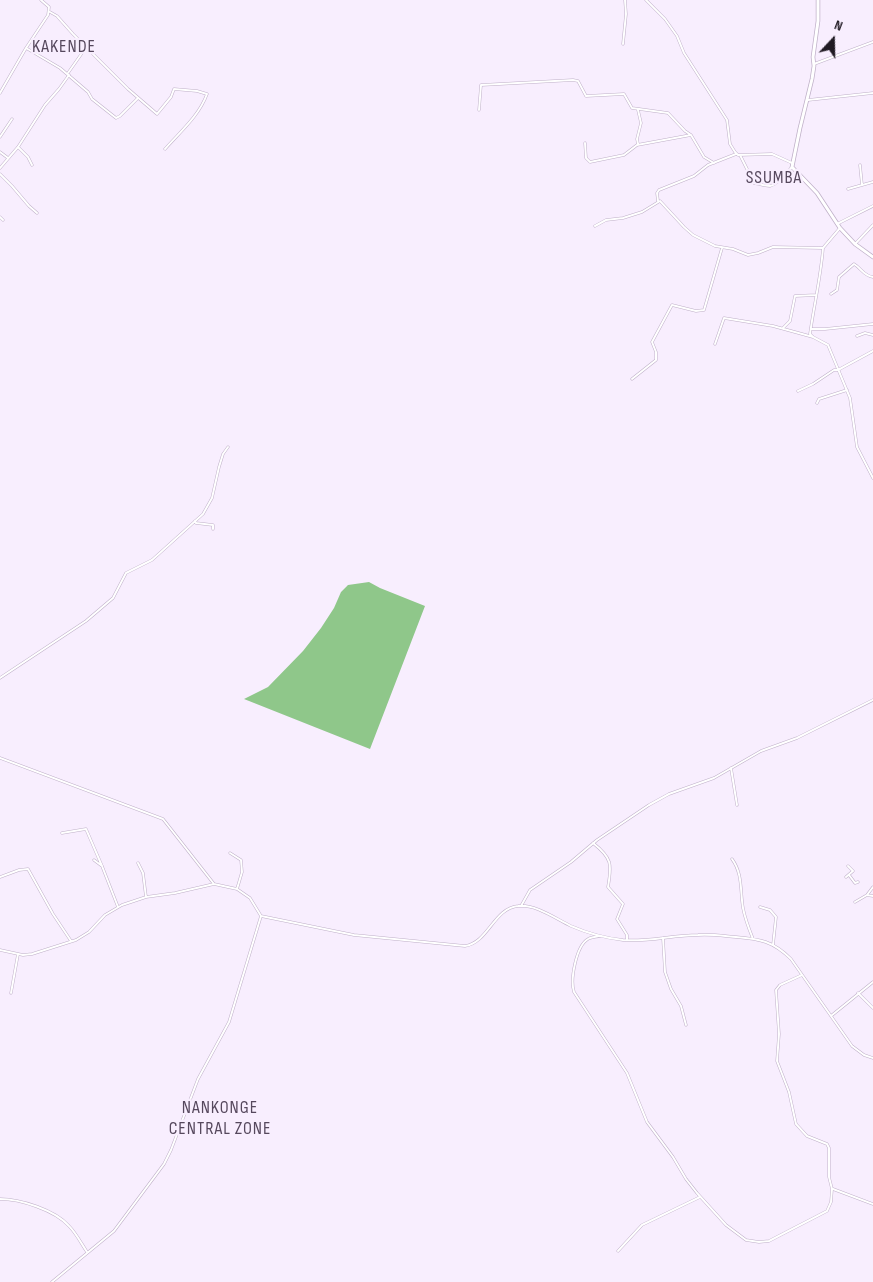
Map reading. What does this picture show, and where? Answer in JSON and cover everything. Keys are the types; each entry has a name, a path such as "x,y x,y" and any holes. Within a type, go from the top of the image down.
{"street":[{"path":"41,0 49,7 50,12 57,16 138,98 157,114 174,89 207,94 203,105 165,149"},
{"path":"624,44 625,0"},
{"path":"646,0 665,18 677,36 684,53 728,120 730,144 738,154 754,183 768,186 779,181 793,165 798,135 812,79 818,21 818,0"},
{"path":"0,93 26,48 50,12"},
{"path":"814,64 873,42"},
{"path":"0,168 18,147 87,46"},
{"path":"26,48 47,59 68,74 88,92 92,99 116,118 138,98"},
{"path":"479,110 482,85 573,80 580,83 586,96 624,94 632,108 668,113 691,135 704,157 714,163"},
{"path":"808,100 873,93"},
{"path":"638,110 641,124 637,139 639,145"},
{"path":"0,137 12,119"},
{"path":"585,143 586,158 590,162 624,154 639,145 691,135"},
{"path":"18,147 28,157 32,165"},
{"path":"0,152 9,159"},
{"path":"658,201 657,191 694,176 703,168 714,163 738,154 772,154 793,165 817,193 840,228 855,244 873,257"},
{"path":"860,165 862,185"},
{"path":"0,174 37,214"},
{"path":"848,189 873,182"},
{"path":"595,226 606,220 623,218 642,212 658,201"},
{"path":"658,201 662,202 684,227 709,244 748,255 758,254 773,247 823,248"},
{"path":"837,224 873,206"},
{"path":"0,217 3,220"},
{"path":"855,244 873,225"},
{"path":"812,337 810,334 821,273 823,248 840,228"},
{"path":"632,379 656,360 656,352 652,342 672,305 696,311 704,310 722,247"},
{"path":"831,294 836,290 839,277 854,264 868,276 873,277"},
{"path":"783,328 790,321 795,296 816,295"},
{"path":"715,344 724,318 783,328 812,337 829,347 852,406 857,447 873,478"},
{"path":"811,329 873,324"},
{"path":"857,336 865,333 873,335"},
{"path":"798,391 813,384 834,370 838,370 873,351"},
{"path":"817,403 819,399 847,390"},
{"path":"0,678 86,621 113,598 126,573 152,560 203,514 212,498 223,454 228,447"},
{"path":"195,521 196,523 213,525 213,529"},
{"path":"521,906 530,890 571,862 593,843 649,805 670,794 714,778 761,751 797,738 873,700"},
{"path":"0,758 163,819 214,884"},
{"path":"731,768 737,806"},
{"path":"62,833 86,829 118,908"},
{"path":"593,843 602,850 610,862 611,873 608,887 623,904 617,919 627,935 627,940"},
{"path":"230,852 241,860 242,872 237,889"},
{"path":"732,859 739,873 743,909 753,939"},
{"path":"94,860 102,866"},
{"path":"138,863 143,873 146,897"},
{"path":"848,866 853,871 848,876 855,883 858,882"},
{"path":"0,877 28,868 53,914 71,941"},
{"path":"0,950 18,954 32,954 71,941 89,932 105,915 146,897 214,884 237,889 250,898 261,916 354,936 465,946 476,942 491,924 506,911 512,907 521,906 536,909 574,927 600,936 627,940 698,935 753,939 773,944 791,959 852,1046 864,1055 873,1058"},
{"path":"855,902 867,895 873,887"},
{"path":"867,895 873,896"},
{"path":"760,907 770,910 776,917 773,944"},
{"path":"52,1282 114,1231 164,1164 172,1150 198,1079 229,1022 261,916"},
{"path":"600,936 586,940 581,947 572,979 574,992 627,1073 647,1122 673,1157 686,1179 700,1197 738,1236 746,1240 769,1241 824,1213 829,1208 832,1189 829,1177 830,1148 828,1144 807,1136 798,1129 794,1120 789,1092 777,1061 779,1034 776,990 780,985 802,974"},
{"path":"663,938 665,972 671,989 681,1006 686,1025"},
{"path":"11,993 18,954"},
{"path":"831,1016 873,982"},
{"path":"858,993 873,1008"},
{"path":"832,1189 873,1204"},
{"path":"618,1251 642,1225 700,1197"},
{"path":"0,1199 22,1201 58,1217 69,1225 87,1252"}],"green space":[{"path":"369,582 425,606 370,749 244,699 268,687 303,651 321,628 334,608 341,592 348,585"}],"district":[{"name":"KAKENDE","path":"64,47"},
{"name":"SSUMBA","path":"774,178"},
{"name":"NANKONGE CENTRAL ZONE","path":"220,1118"}]}
